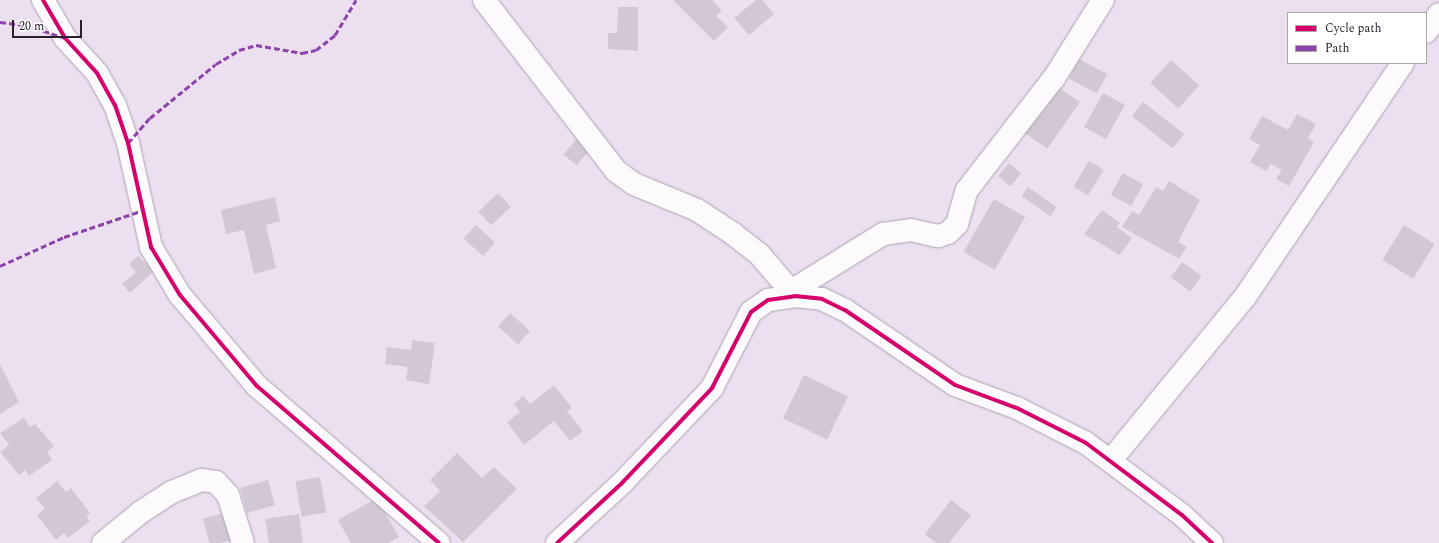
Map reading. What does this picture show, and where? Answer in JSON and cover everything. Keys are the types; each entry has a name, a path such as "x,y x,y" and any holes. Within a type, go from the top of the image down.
{"street":[{"path":"43,0 65,38 97,73 115,105 128,143 149,241 180,295 257,386 439,543"},
{"path":"484,0 616,172 634,184 697,210 732,233 759,254 793,293 822,299 845,310 955,385 1056,426 1111,460 1212,543"},
{"path":"556,543 622,483 712,388 751,312 768,300 793,293 883,234 911,230 938,236 948,233 957,224 967,190 1054,78 1103,0"},
{"path":"1427,31 1439,14"},
{"path":"1111,460 1245,297 1402,64"},
{"path":"103,543 141,512 172,492 202,480 216,482 228,495 243,543"}],"building":[{"path":"673,0 712,0 722,11 716,16 728,27 714,41"},
{"path":"756,0 762,0 774,14 749,35 734,18"},
{"path":"618,7 638,7 638,51 608,49 608,33 617,33"},
{"path":"1079,59 1107,74 1097,93 1069,78"},
{"path":"1171,60 1199,85 1178,108 1150,83"},
{"path":"1057,86 1080,102 1047,149 1024,133"},
{"path":"1103,93 1125,105 1106,139 1084,127"},
{"path":"1143,102 1184,134 1173,148 1132,116"},
{"path":"1297,114 1316,124 1308,138 1314,142 1289,186 1276,179 1282,170 1271,164 1266,171 1250,162 1260,145 1249,139 1262,116 1288,130"},
{"path":"579,136 592,147 577,165 564,154"},
{"path":"1089,161 1104,170 1088,195 1074,187"},
{"path":"1009,163 1021,173 1010,186 998,176"},
{"path":"1123,173 1143,184 1131,206 1111,195"},
{"path":"1169,181 1200,200 1178,242 1187,247 1179,259 1122,227 1132,211 1139,215 1156,187 1163,191"},
{"path":"1028,187 1057,207 1050,216 1022,196"},
{"path":"498,193 511,207 491,225 478,211"},
{"path":"275,197 280,221 266,225 276,268 254,274 244,230 226,234 221,210"},
{"path":"994,199 1025,217 995,270 964,252"},
{"path":"1102,210 1120,223 1117,227 1132,238 1120,255 1084,234"},
{"path":"476,225 495,243 483,256 464,238"},
{"path":"1404,225 1435,244 1413,279 1382,260"},
{"path":"138,256 154,271 130,293 122,284 136,272 129,264"},
{"path":"1182,262 1201,276 1190,291 1171,277"},
{"path":"510,313 530,331 518,344 498,326"},
{"path":"412,340 435,343 429,384 406,380 408,367 385,364 387,347 411,350"},
{"path":"0,364 19,402 0,414"},
{"path":"804,375 848,396 827,440 783,418"},
{"path":"554,385 572,408 567,411 583,431 570,441 554,421 524,445 507,422 520,412 514,404 523,396 530,404"},
{"path":"24,418 30,427 35,424 54,446 47,452 52,460 29,476 25,470 19,475 0,452 9,445 0,433"},
{"path":"457,453 482,478 494,467 517,489 463,542 424,506 440,491 430,480"},
{"path":"320,477 326,512 302,517 295,481"},
{"path":"268,480 275,505 247,513 240,488"},
{"path":"57,481 66,492 71,488 90,513 86,517 90,521 68,538 64,533 56,540 37,515 45,509 36,498"},
{"path":"377,498 399,537 388,543 351,543 338,520"},
{"path":"951,500 971,515 949,543 936,543 925,534"},
{"path":"228,512 235,539 220,543 209,543 203,519"},
{"path":"299,514 303,543 269,543 265,519"}],"marked path":[{"path":"128,143 150,118 216,64 239,50 256,45 302,53 316,50 335,35 356,0"},
{"path":"0,22 26,25 65,38"},
{"path":"0,266 64,237 141,211"}],"cycle path":[{"path":"43,0 65,38 97,73 115,105 128,143 151,247 180,295 257,386 439,543"},
{"path":"557,543 622,483 712,388 751,312 768,300 795,296 822,299 845,310 955,385 1017,408 1086,443 1182,515 1212,543"}]}
